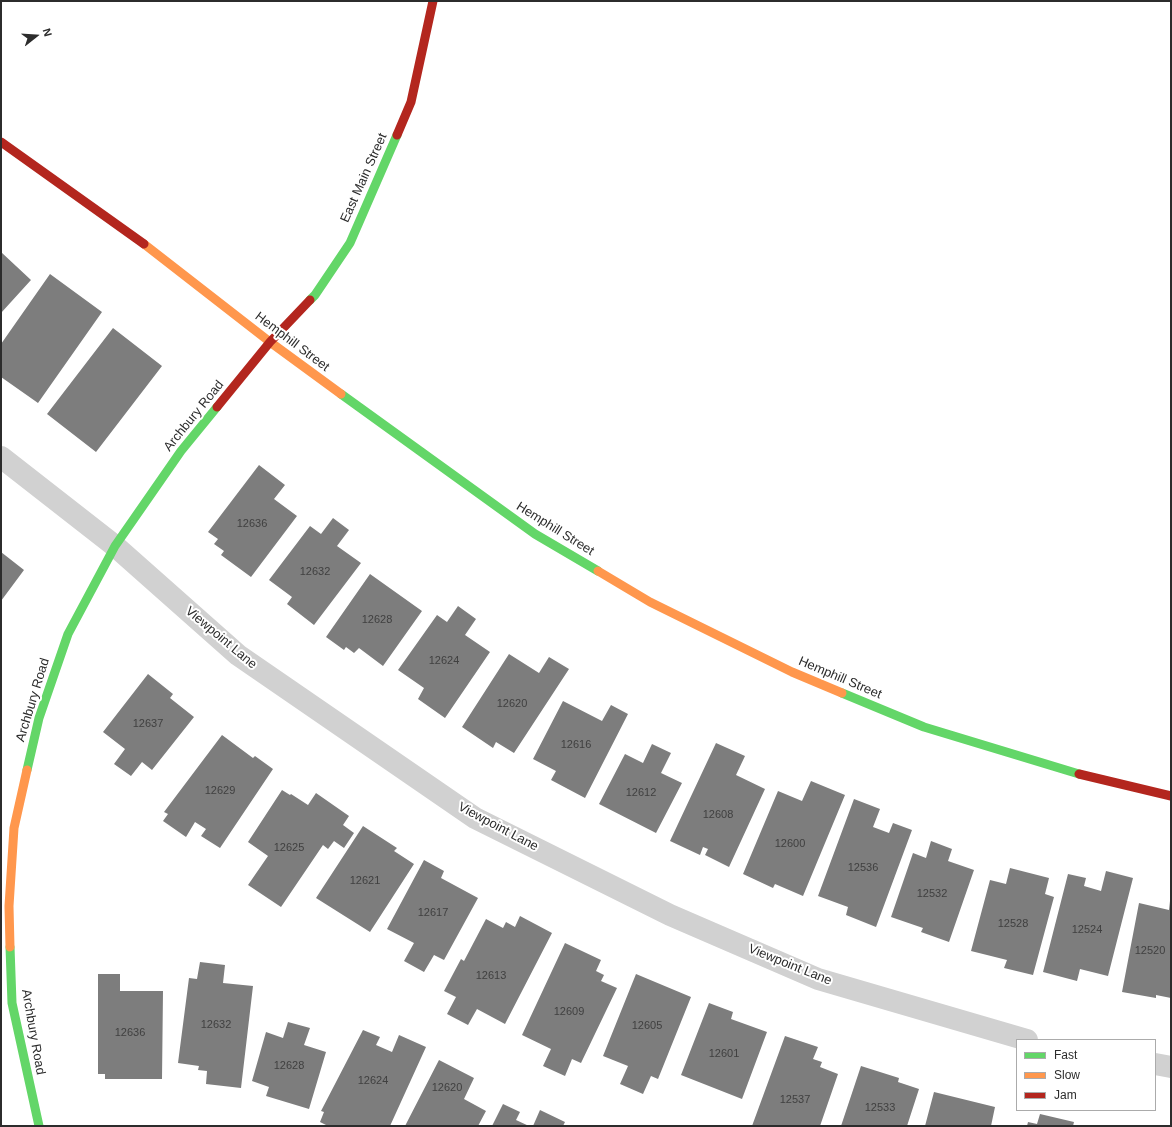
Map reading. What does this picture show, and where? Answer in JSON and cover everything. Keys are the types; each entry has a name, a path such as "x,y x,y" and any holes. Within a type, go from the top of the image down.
{"street":[{"name":"East Main Street","path":"270,342 315,295 350,243 411,102 433,1"},
{"name":"Hemphill Street","path":"1,142 127,231 270,342 414,448 535,534 650,602 792,672 924,727 1082,776 1171,796"},
{"name":"Archbury Road","path":"39,1126 32,1102 12,1003 9,906 14,828 39,718 68,634 114,546 181,452 270,342"},
{"name":"Viewpoint Lane","path":"1,457 114,546 238,655 475,818 670,915 818,978 1024,1039"},
{"path":"1156,1064 1171,1067"}],"building":[{"path":"1,252 31,280 1,313"},
{"path":"50,274 102,312 38,403 1,377 1,344"},
{"path":"113,328 162,366 96,452 47,414"},
{"path":"259,465 285,485 274,499 297,516 251,577 221,555 224,551 214,544 218,539 208,532"},
{"path":"333,518 349,530 337,546 361,563 314,625 287,604 292,597 269,580 310,526 321,534"},
{"path":"1,552 24,570 1,601"},
{"path":"370,574 422,611 383,666 359,648 354,653 346,647 344,650 326,637"},
{"path":"458,606 476,619 465,635 490,652 445,718 418,699 424,688 398,670 437,615 447,622"},
{"path":"509,654 539,673 549,657 569,669 514,753 496,742 493,748 462,727"},
{"path":"148,674 173,694 170,698 194,717 152,770 142,762 131,776 114,764 125,749 103,732"},
{"path":"563,701 602,721 611,705 628,714 585,798 551,780 556,771 533,759"},
{"path":"222,735 253,758 255,756 273,769 220,848 201,836 206,829 195,822 186,837 163,821 168,814 164,812"},
{"path":"716,743 745,756 736,775 765,789 729,867 705,855 708,849 703,847 700,855 670,841"},
{"path":"652,744 671,753 661,773 682,783 656,833 599,804 625,754 643,763"},
{"path":"811,781 845,795 803,896 775,884 773,888 743,874 778,791 802,801"},
{"path":"282,790 308,805 316,793 349,816 343,825 354,833 344,848 334,841 328,849 323,845 281,907 248,885 268,856 248,842"},
{"path":"854,799 880,809 873,827 889,833 893,823 912,830 876,927 846,915 848,907 818,896"},
{"path":"363,826 397,848 394,851 414,864 370,932 316,898"},
{"path":"931,841 952,849 948,861 974,870 949,942 921,932 923,928 891,917 913,853 926,858"},
{"path":"424,860 444,871 441,878 478,898 444,960 434,955 424,972 404,961 414,943 387,929"},
{"path":"1010,868 1049,878 1045,894 1054,897 1033,975 1004,968 1007,960 971,951 990,880 1006,884"},
{"path":"1106,871 1133,878 1108,976 1080,969 1077,981 1043,972 1068,874 1086,878 1084,886 1101,891"},
{"path":"1170,901 1171,998 1156,995 1156,998 1122,992 1139,903 1169,910"},
{"path":"520,916 552,933 505,1024 477,1009 468,1025 447,1014 456,997 444,991 461,959 464,961 486,919 503,928 506,922 515,927"},
{"path":"565,943 601,960 596,971 604,975 601,981 617,988 581,1063 572,1059 565,1076 543,1066 551,1049 522,1035"},
{"path":"200,962 225,965 223,983 253,986 241,1088 206,1084 207,1071 198,1070 199,1066 178,1063 189,978 197,979"},
{"path":"98,974 120,974 120,991 163,991 162,1079 105,1079 105,1074 98,1074"},
{"path":"636,974 691,997 658,1079 651,1076 643,1094 620,1084 628,1066 603,1056"},
{"path":"709,1003 733,1012 731,1019 767,1032 742,1099 681,1075"},
{"path":"288,1022 310,1028 304,1045 326,1052 309,1109 266,1096 269,1087 252,1081 266,1032 283,1038"},
{"path":"363,1030 380,1037 376,1045 392,1052 399,1035 426,1047 390,1126 328,1126 320,1122 324,1112 321,1111"},
{"path":"785,1036 818,1047 813,1059 822,1062 820,1067 838,1074 820,1126 752,1126"},
{"path":"439,1060 474,1078 464,1099 486,1111 478,1126 405,1126"},
{"path":"861,1066 899,1078 898,1082 919,1089 907,1126 841,1126"},
{"path":"934,1092 995,1107 991,1126 925,1126"},
{"path":"503,1104 520,1112 516,1120 529,1126 492,1126"},
{"path":"540,1110 565,1122 563,1126 533,1126"},
{"path":"1040,1114 1074,1122 1073,1126 1027,1126 1028,1122 1037,1124"}],"traffic: fast":[{"path":"310,300 315,295 350,243 397,135"},
{"path":"341,394 535,534 598,571"},
{"path":"27,770 39,718 68,634 115,546 181,451 217,407"},
{"path":"842,693 924,727 1079,774"},
{"path":"10,947 12,1003 39,1126"}],"traffic: slow":[{"path":"144,244 270,342 341,394"},
{"path":"598,571 650,602 792,672 842,693"},
{"path":"10,947 9,906 14,828 27,770"}],"traffic: jam":[{"path":"397,135 411,102 433,1"},
{"path":"1,142 144,244"},
{"path":"217,407 270,342 310,300"},
{"path":"1079,774 1171,796"}]}
